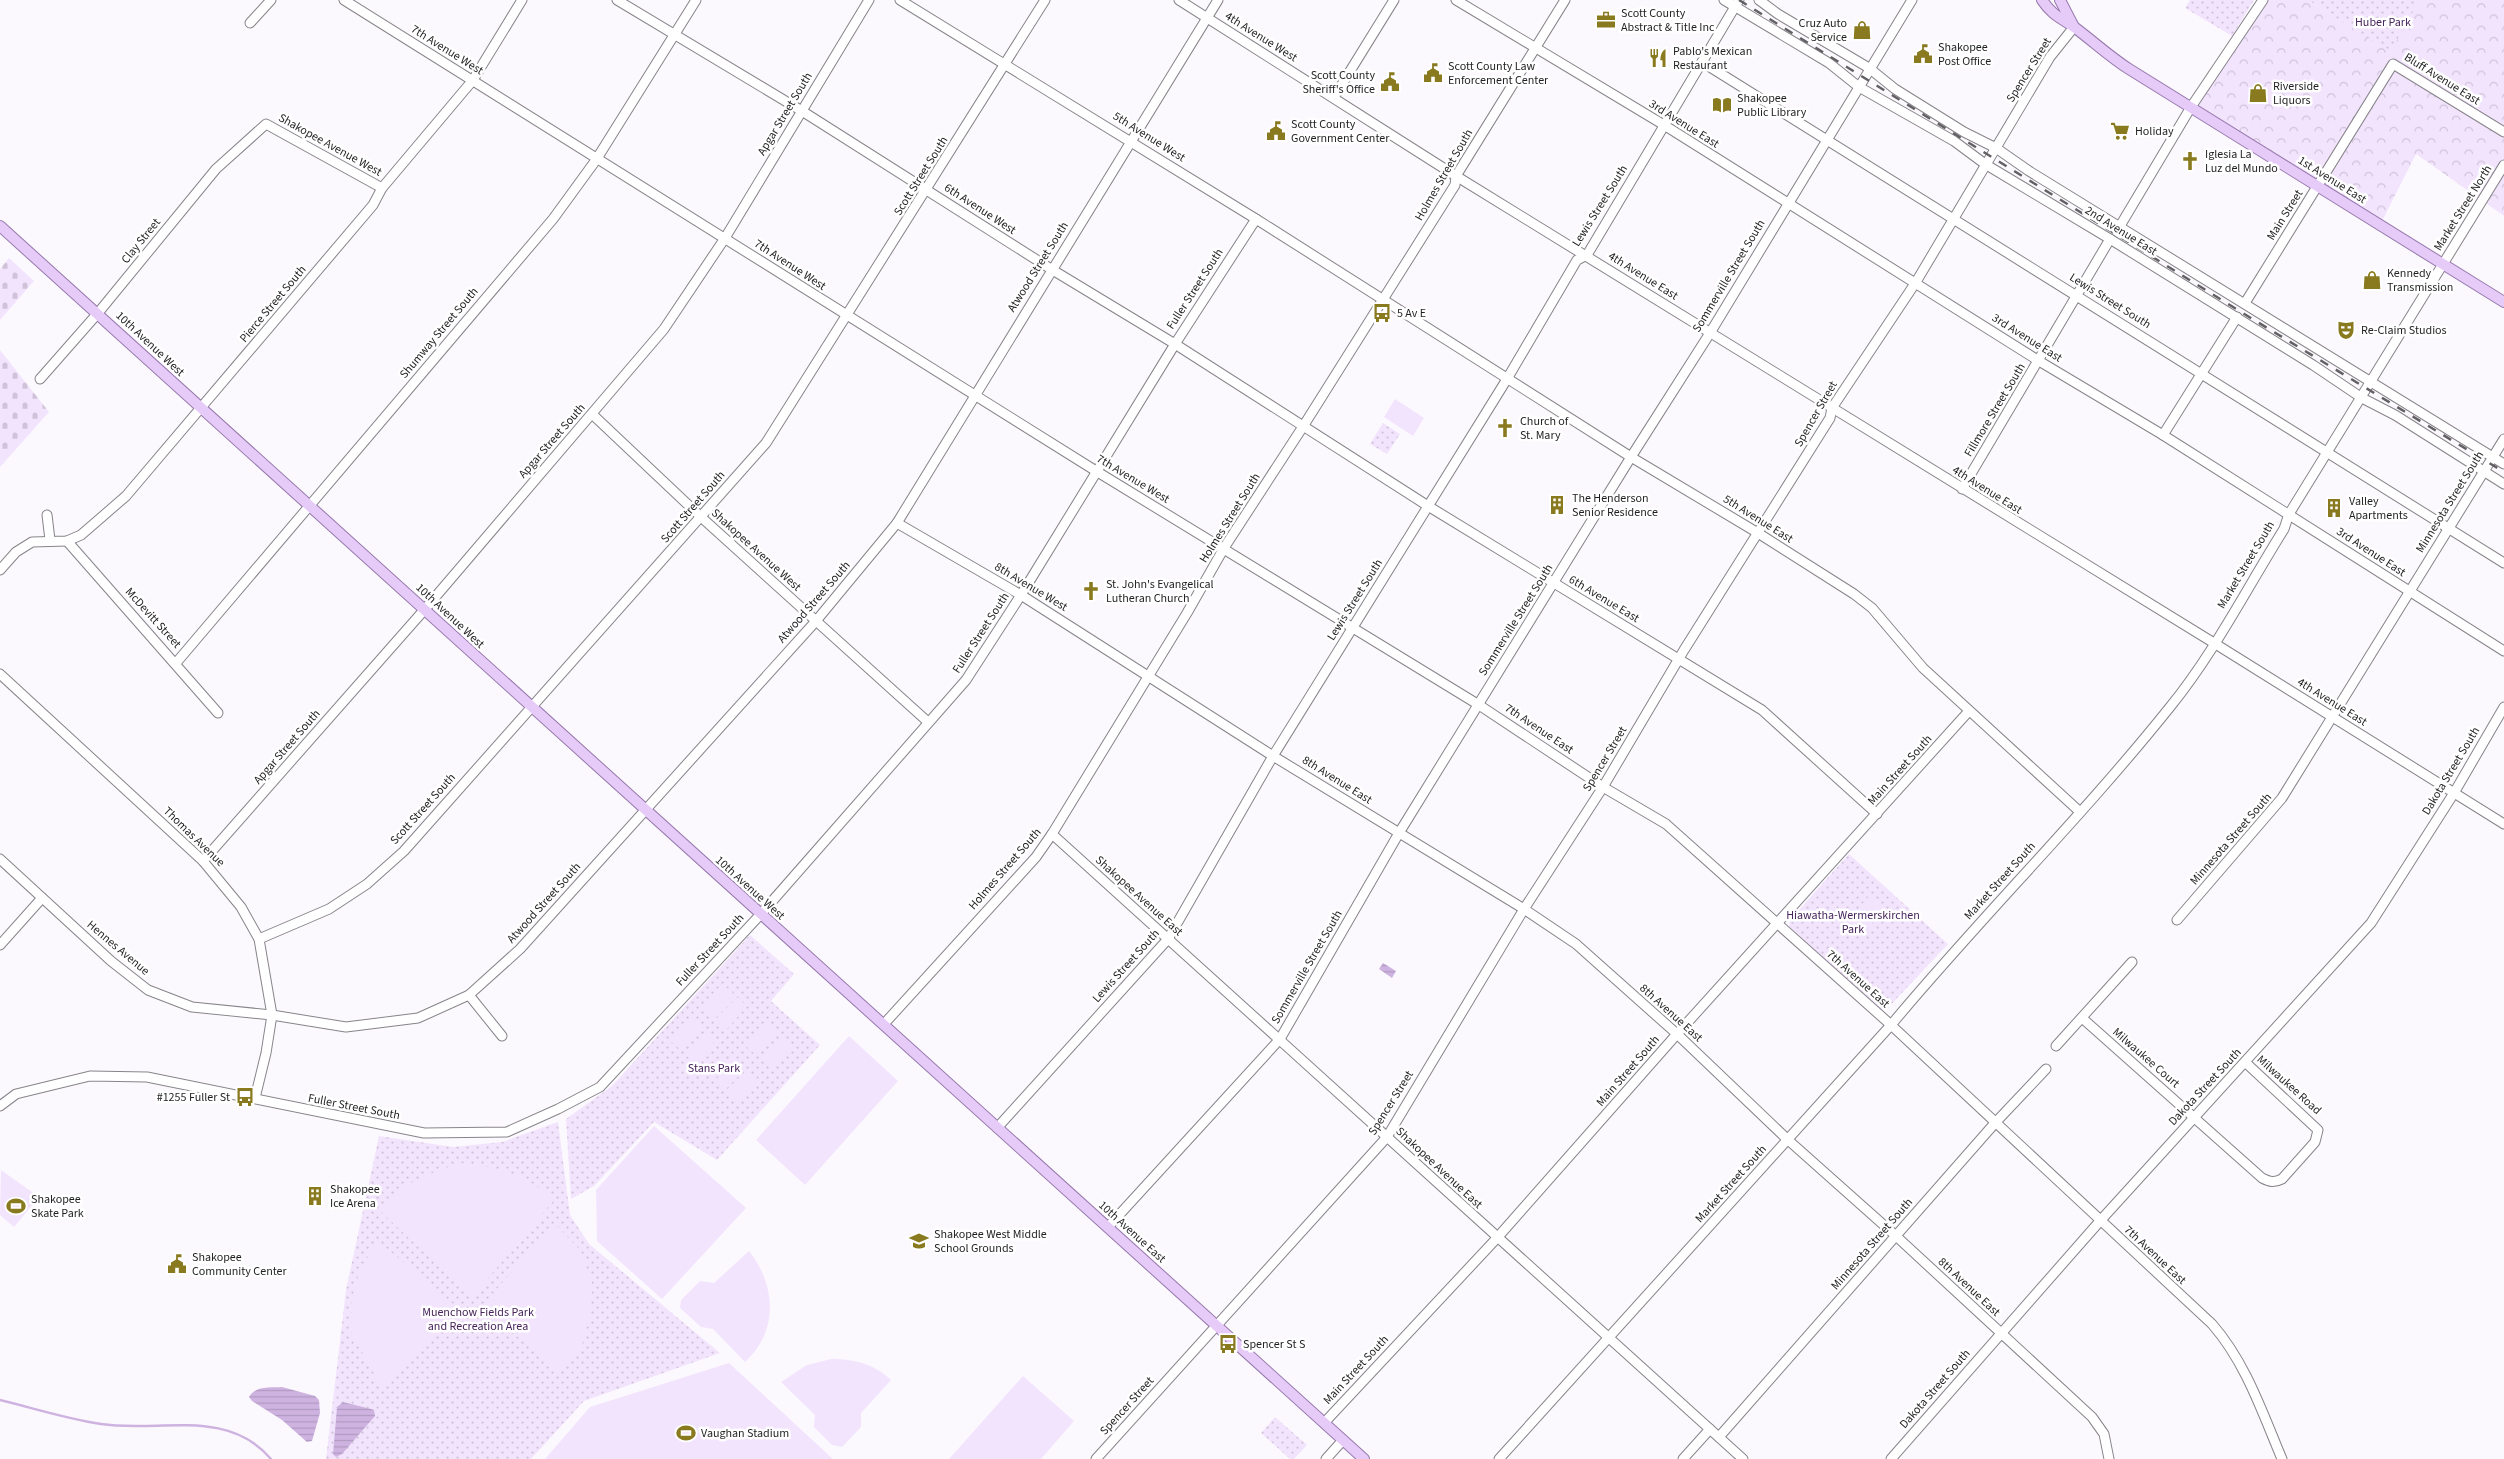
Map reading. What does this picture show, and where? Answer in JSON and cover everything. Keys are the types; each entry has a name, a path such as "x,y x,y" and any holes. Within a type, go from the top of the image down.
{"main road":[{"name":"1st Avenue East","path":"2042,0 2056,17 2074,27 2112,58 2504,302"},
{"name":"1st Avenue East","path":"2060,0 2074,27"},
{"name":"10th Avenue West","path":"0,226 310,504 645,811 884,1024"},
{"name":"10th Avenue East","path":"884,1024 1364,1459"}],"street":[{"path":"250,23 271,0"},
{"name":"7th Avenue West","path":"344,0 473,80 596,160 725,238 1096,472 1224,548"},
{"name":"Pierce Street South","path":"67,541 82,535 126,496 373,206 382,188 473,80 522,0"},
{"name":"6th Avenue West","path":"616,0 802,111 1051,270 1175,344 1304,425"},
{"name":"Shumway Street South","path":"176,663 553,219 596,160 676,36 696,0"},
{"name":"Apgar Street South","path":"203,861 425,609 664,329 725,238 869,0"},
{"name":"5th Avenue West","path":"900,0 1130,140 1383,298"},
{"name":"Scott Street South","path":"259,939 329,910 367,884 404,850 766,443 848,317 1045,0"},
{"name":"4th Avenue West","path":"1178,0 1456,176"},
{"name":"Atwood Street South","path":"272,1015 346,1027 418,1018 469,995 520,949 816,620 897,523 973,395 1218,0"},
{"path":"1334,97 1394,0"},
{"name":"3rd Avenue East","path":"1456,0 1664,125 1786,204 1916,282 2039,361 2163,435 2504,652"},
{"name":"Holmes Street South","path":"884,1024 1036,857 1052,834 1150,676 1224,548 1455,185 1456,176 1565,0"},
{"name":"2nd Avenue East","path":"1724,0 1737,3 1829,64 1858,86 1937,131 1985,164 2237,317 2362,398 2396,415 2504,484"},
{"name":"2nd Avenue East","path":"1759,0 1793,24 1869,68 1895,89 1964,132 1996,148 2029,171 2245,303 2322,354 2494,456 2504,464"},
{"name":"Sommerville Street South","path":"1108,1227 1280,1039 1399,833 1554,584 1630,457 1710,333 1786,204 1912,0"},
{"path":"2120,226 2191,107 2263,0"},
{"name":"Lewis Street South","path":"997,1128 1168,939 1273,756 1507,379 1577,260 1587,255 1737,3"},
{"name":"Spencer Street","path":"1096,1459 1387,1137 1524,909 1603,787 1678,659 1830,418 1832,408 1916,282 2055,50 2074,27"},
{"name":"Lewis Street South","path":"1702,62 2504,563"},
{"name":"Bluff Avenue East","path":"2393,64 2504,132"},
{"name":"Main Street","path":"2245,303 2393,64"},
{"name":"Shakopee Avenue West","path":"266,124 382,188"},
{"name":"Clay Street","path":"40,379 98,313 216,169 266,124"},
{"name":"Market Street North","path":"2443,264 2504,165"},
{"name":"4th Avenue East","path":"1456,176 1587,255 1962,490 2214,643 2504,824"},
{"name":"Fuller Street South","path":"0,1106 16,1094 90,1076 147,1077 424,1133 507,1132 558,1109 600,1087 760,914 966,680 1021,595 1175,344 1256,219"},
{"name":"Fillmore Street South","path":"1962,490 2110,239"},
{"name":"Market Street South","path":"1499,1459 1891,1025 1937,970 2171,706 2214,643 2284,529 2289,514 2443,264"},
{"name":"5th Avenue East","path":"1383,298 1630,457 1758,533 1864,602 1880,617 1909,654 2079,811"},
{"path":"2163,435 2237,317"},
{"name":"Shakopee Avenue West","path":"592,414 701,517 928,722"},
{"name":"6th Avenue East","path":"1304,425 1428,506 1762,710 1877,814"},
{"name":"Minnesota Street South","path":"2177,920 2282,798 2504,439"},
{"path":"47,516 50,540"},
{"name":"8th Avenue West","path":"897,523 1021,595 1150,676"},
{"path":"0,570 16,552 32,542 67,541"},
{"name":"McDevitt Street","path":"67,541 218,713"},
{"name":"7th Avenue East","path":"1224,548 1351,628 1479,705 1603,787 1666,824 1891,1025 1994,1123 2212,1324 2226,1340 2246,1374 2282,1459"},
{"name":"Thomas Avenue","path":"0,674 203,861 242,907 259,939 272,1015 266,1053 255,1098"},
{"name":"8th Avenue East","path":"1150,676 1273,756 1524,909 1576,944 1677,1034 1787,1139 1896,1236 2092,1417 2104,1434 2109,1459"},
{"name":"Dakota Street South","path":"1891,1459 2194,1116 2372,923 2454,793 2504,707"},
{"name":"Main Street South","path":"1324,1423 1497,1238 1677,1034 1969,711"},
{"name":"Shakopee Avenue East","path":"1052,834 1743,1459"},
{"name":"Hennes Avenue","path":"0,859 111,961 148,990 192,1006 272,1015"},
{"path":"0,945 42,898"},
{"path":"2056,1046 2132,962"},
{"path":"469,995 502,1036"},
{"name":"Milwaukee Court","path":"2082,1018 2194,1116"},
{"name":"Milwaukee Road","path":"2194,1116 2262,1178 2269,1182 2282,1179 2315,1142 2318,1130 2245,1062"},
{"name":"Minnesota Street South","path":"1719,1437 1994,1123 2046,1069"},
{"path":"1683,1459 1710,1429"},
{"path":"1326,1459 1343,1440"}],"green space":[{"path":"2190,0 2254,0 2232,36 2185,8"},
{"path":"2263,0 2308,0 2390,52 2420,0 2504,0 2504,216 2416,154 2380,225 2191,107"},
{"name":"Huber Park","path":"2308,0 2504,0 2390,53"},
{"path":"9,258 34,281 0,320 0,269"},
{"path":"0,350 49,412 0,467"},
{"path":"1395,399 1424,418 1413,436 1384,417"},
{"path":"1383,423 1400,434 1387,454 1370,444"},
{"name":"Hiawatha-Wermerskirchen Park","path":"1849,854 1948,944 1886,1010 1879,1009 1789,927 1790,920"},
{"path":"1871,894 1886,908 1863,934 1848,920"},
{"name":"Stans Park","path":"750,935 794,974 771,1001 820,1045 717,1160 654,1122 594,1186 571,1199 566,1119 612,1086"},
{"path":"722,984 733,993 712,1016 702,1006"},
{"path":"737,997 747,1006 727,1029 716,1019"},
{"path":"691,1018 701,1028 681,1050 670,1041"},
{"path":"767,1024 777,1033 757,1056 746,1046"},
{"path":"705,1032 715,1041 695,1064 685,1054"},
{"path":"781,1036 791,1046 771,1068 760,1059"},
{"path":"849,1036 898,1081 805,1185 756,1140"},
{"path":"735,1058 746,1068 725,1090 715,1081"},
{"path":"749,1071 759,1080 739,1103 729,1093"},
{"name":"Muenchow Fields Park and Recreation Area","path":"558,1122 570,1215 589,1244 720,1353 584,1401 531,1459 326,1459 346,1290 379,1136 453,1147 502,1142"},
{"path":"654,1126 746,1208 662,1299 597,1241 596,1190"},
{"path":"463,1163 489,1167 512,1174 533,1184 555,1199 472,1297 379,1210 397,1193 417,1180 439,1170"},
{"name":"Shakopee Skate Park","path":"1,1170 39,1197 14,1227 0,1215"},
{"path":"554,1223 581,1251 592,1283 591,1310 582,1345 560,1373 482,1306"},
{"path":"378,1241 458,1308 383,1390 351,1332 352,1298 360,1269"},
{"path":"749,1251 765,1278 770,1308 764,1336 756,1350 745,1362 713,1329 701,1327 680,1308 681,1300 700,1281 714,1283"},
{"path":"831,1359 848,1360 871,1366 891,1380 861,1413 861,1427 842,1447 832,1445 814,1427 815,1415 781,1382 807,1365"},
{"name":"Vaughan Stadium","path":"729,1363 833,1459 545,1459 590,1407"},
{"path":"1023,1376 1074,1421 1041,1459 949,1459"},
{"path":"1275,1417 1307,1445 1294,1459 1290,1459 1261,1433"}],"shaded area":[{"path":"1383,963 1396,971 1392,978 1379,969"},
{"path":"282,1387 315,1396 319,1400 320,1413 312,1441 307,1442 282,1420 252,1401 249,1397 260,1389"},
{"path":"343,1402 374,1410 375,1416 342,1454 336,1457 333,1454 337,1407"}],"waterway":[{"path":"0,1400 101,1424 213,1427 234,1433 253,1443 271,1459"}],"railway":[{"path":"1739,0 2241,312 2504,472"}],"place":[{"name":"Scott County Abstract & Title Inc","path":"1606,20"},
{"name":"Cruz Auto Service","path":"1862,30"},
{"name":"Shakopee Post Office","path":"1923,54"},
{"name":"Pablo's Mexican Restaurant","path":"1658,58"},
{"name":"Scott County Law Enforcement Center","path":"1433,73"},
{"name":"Scott County Sheriff's Office","path":"1390,82"},
{"name":"Riverside Liquors","path":"2258,93"},
{"name":"Shakopee Public Library","path":"1722,105"},
{"name":"Scott County Government Center","path":"1276,131"},
{"name":"Holiday","path":"2120,131"},
{"name":"Iglesia La Luz del Mundo","path":"2190,161"},
{"name":"Kennedy Transmission","path":"2372,280"},
{"name":"5 Av E","path":"1382,313"},
{"name":"Re-Claim Studios","path":"2346,330"},
{"name":"Church of St. Mary","path":"1505,428"},
{"name":"The Henderson Senior Residence","path":"1557,505"},
{"name":"Valley Apartments","path":"2334,508"},
{"name":"St. John's Evangelical Lutheran Church","path":"1091,591"},
{"name":"#1255 Fuller St","path":"245,1097"},
{"name":"Shakopee Ice Arena","path":"315,1196"},
{"name":"Shakopee Skate Park","path":"16,1206"},
{"name":"Shakopee West Middle School Grounds","path":"919,1241"},
{"name":"Shakopee Community Center","path":"177,1264"},
{"name":"Spencer St S","path":"1228,1344"},
{"name":"Vaughan Stadium","path":"686,1433"}]}
